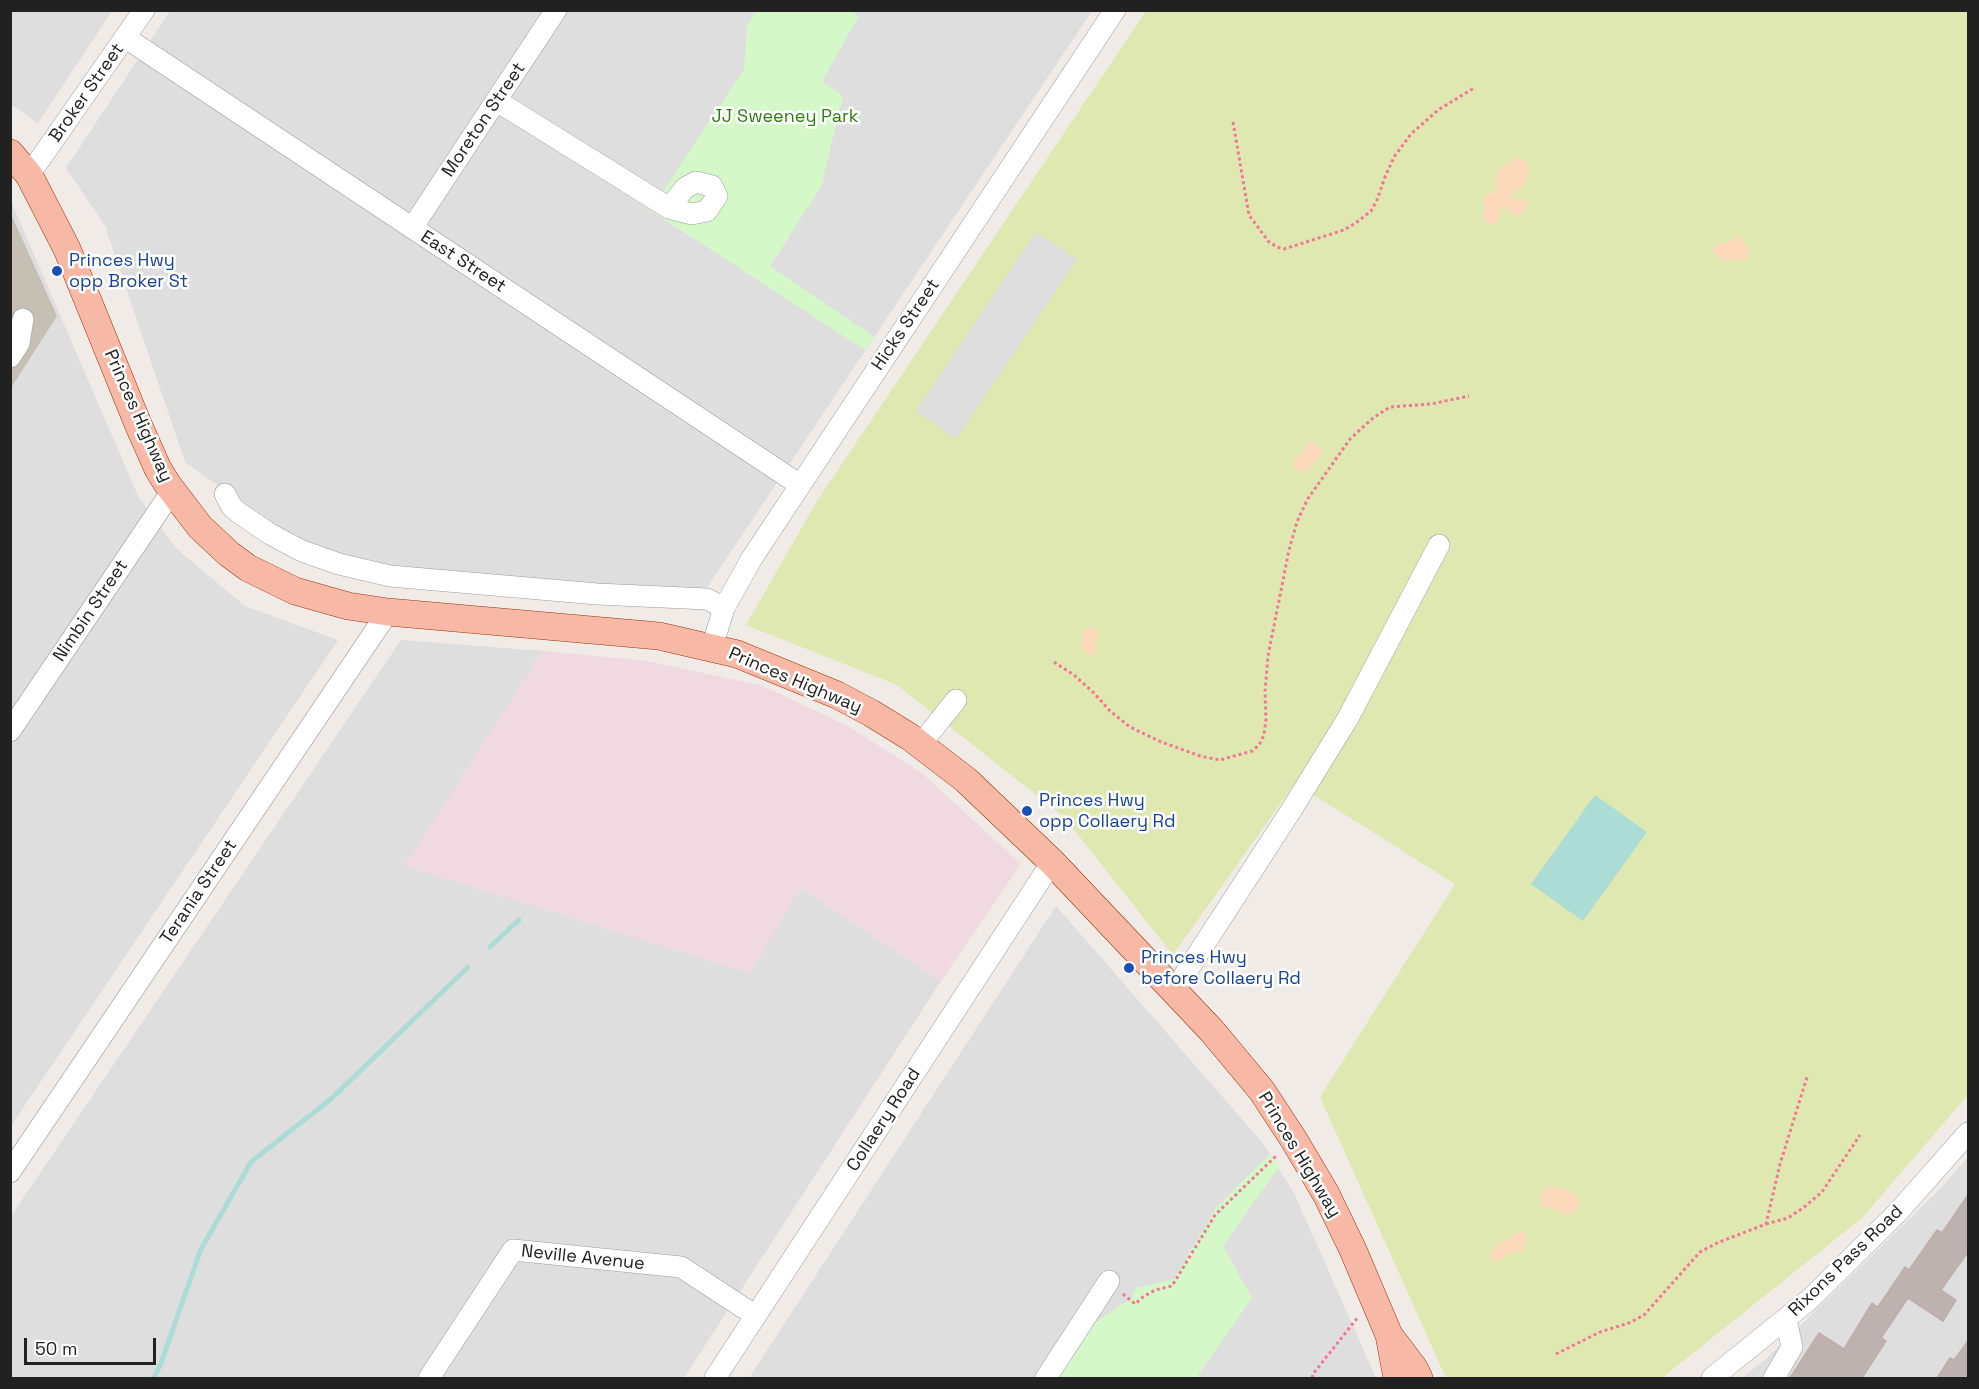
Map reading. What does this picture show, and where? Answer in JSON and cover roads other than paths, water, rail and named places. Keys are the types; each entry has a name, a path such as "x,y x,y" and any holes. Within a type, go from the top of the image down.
{"main road":[{"name":"Princes Highway","path":"10,153 29,176 67,249 146,444 159,469 172,491 214,541 255,572 295,591 348,606 388,612 659,636 712,647 780,670 837,695 921,744 966,780 1052,862 1174,991 1239,1062 1262,1091 1326,1194 1389,1335 1419,1378"},
{"name":"Princes Highway","path":"1389,1335 1397,1378"}],"street":[{"name":"Broker Street","path":"29,176 144,10"},
{"name":"Moreton Street","path":"412,228 556,10"},
{"name":"Hicks Street","path":"712,647 724,608 752,558 1115,10"},
{"name":"East Street","path":"126,38 800,485"},
{"path":"497,100 669,208"},
{"path":"10,357 19,343 23,319"},
{"name":"Nimbin Street","path":"10,731 172,491"},
{"path":"225,494 232,507 239,513 270,534 302,551 339,564 390,576 586,593 707,599 724,608"},
{"path":"1174,991 1348,718 1439,545"},
{"name":"Terania Street","path":"10,1172 388,612"},
{"path":"921,744 956,700"},
{"name":"Collaery Road","path":"715,1378 1052,862"},
{"name":"Rixons Pass Road","path":"1712,1378 1810,1299 1898,1212 1968,1133"},
{"name":"Neville Avenue","path":"429,1378 513,1250 681,1268 756,1316"},
{"path":"1046,1378 1109,1281"},
{"path":"1774,1378 1792,1347 1786,1318"}],"water":[{"path":"1595,795 1647,832 1583,921 1531,884"}],"waterway":[{"path":"490,947 519,920"},
{"path":"154,1378 201,1249 251,1162 332,1098 468,967"}],"place":[{"name":"Princes Hwy opp Broker St","path":"57,271"},
{"name":"Princes Hwy opp Collaery Rd","path":"1027,811"},
{"name":"Princes Hwy before Collaery Rd","path":"1129,968"}],"park label":[{"name":"JJ Sweeney Park","path":"785,117"}]}
